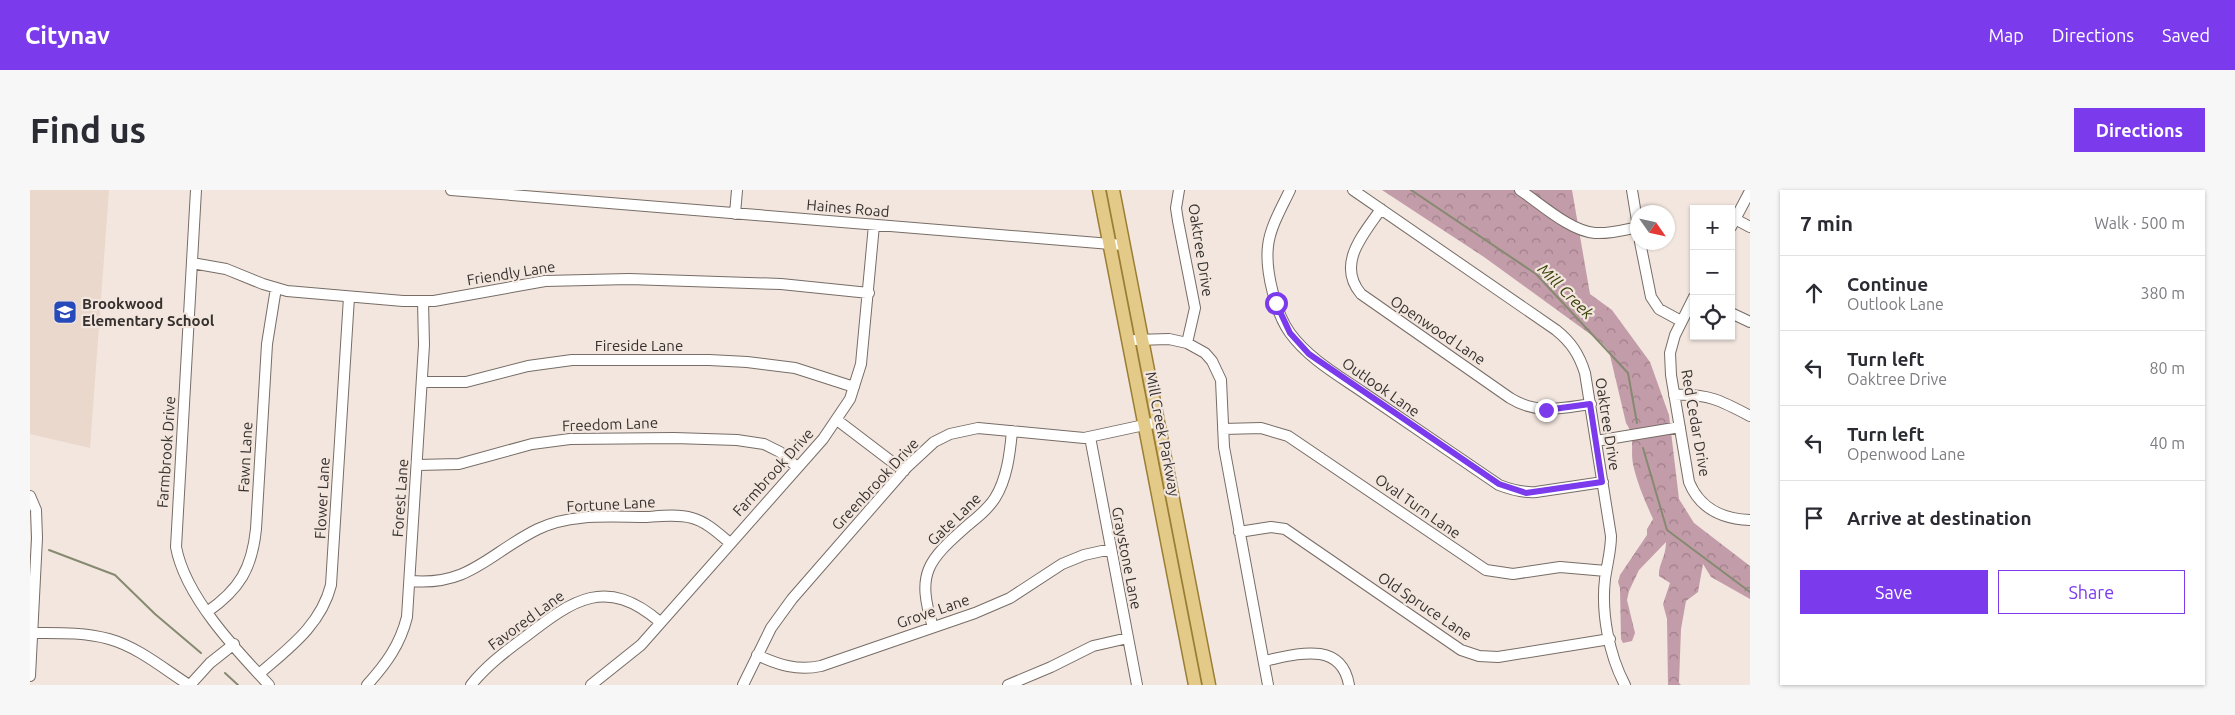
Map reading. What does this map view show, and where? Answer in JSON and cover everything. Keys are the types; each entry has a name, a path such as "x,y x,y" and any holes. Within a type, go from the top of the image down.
{"main road":[{"name":"Mill Creek Parkway","path":"1099,190 1195,685"},
{"name":"Mill Creek Parkway","path":"1113,190 1209,685"}],"street":[{"name":"Farmbrook Drive","path":"196,190 176,547 186,578 207,612 269,685"},
{"name":"Haines Road","path":"451,190 1123,245"},
{"path":"735,214 737,190"},
{"name":"Oaktree Drive","path":"1178,190 1176,208 1195,308 1186,343"},
{"name":"Outlook Lane","path":"1290,190 1270,239 1268,258 1276,303 1283,322 1290,333 1309,354 1429,438 1509,489 1526,493 1602,482"},
{"name":"Oaktree Drive","path":"1353,190 1566,338 1581,360 1611,536 1604,600 1616,666 1625,685"},
{"path":"1520,190 1568,224 1584,231 1598,233 1630,228"},
{"path":"1632,190 1634,205"},
{"path":"1735,219 1750,190"},
{"name":"Openwood Lane","path":"1380,209 1360,238 1351,257 1352,278 1361,294 1510,398 1526,407 1546,410 1590,404"},
{"path":"1735,223 1750,227"},
{"name":"Farmbrook Drive","path":"597,683 632,654 837,420 854,387 864,349 874,225"},
{"path":"1642,250 1651,297 1660,309 1681,321"},
{"name":"Friendly Lane","path":"192,264 226,269 276,288 349,297 422,301 545,281 629,279 761,283 869,293"},
{"name":"Fawn Lane","path":"207,612 232,591 246,573 252,555 256,529 266,344 276,288"},
{"name":"Flower Lane","path":"259,674 311,626 323,608 331,585 349,297"},
{"name":"Forest Lane","path":"367,685 383,667 400,641 407,617 411,581 424,345 422,301"},
{"name":"Red Cedar Drive","path":"1690,304 1681,321 1670,352 1674,396 1689,482 1704,506 1719,515 1750,520"},
{"path":"1735,315 1750,322"},
{"path":"1129,340 1169,339 1186,343 1205,354 1218,371 1223,392 1223,429 1239,532 1268,685"},
{"name":"Fireside Lane","path":"422,382 466,382 509,370 572,360 709,360 796,368 854,387"},
{"path":"1674,396 1691,394 1712,397 1750,416"},
{"path":"837,420 904,471"},
{"name":"Greenbrook Drive","path":"743,685 771,628 792,599 904,471 934,442 950,434 978,428 1062,437 1090,437 1158,422"},
{"path":"1596,441 1680,427"},
{"name":"Oval Turn Lane","path":"1223,429 1261,428 1288,436 1486,570 1513,574 1560,567 1606,571"},
{"name":"Gate Lane","path":"933,627 926,604 924,589 930,567 939,552 996,498 1008,461 1012,431"},
{"name":"Graystone Lane","path":"1090,437 1137,685"},
{"name":"Freedom Lane","path":"418,465 459,464 525,446 554,441 674,438 737,440 764,444 780,452 797,467"},
{"path":"30,496 36,510 37,530 30,676"},
{"name":"Fortune Lane","path":"411,581 436,582 459,577 539,528 569,519 599,517 690,517 711,528 730,543"},
{"name":"Old Spruce Lane","path":"1239,532 1272,527 1285,530 1461,650 1470,654 1498,657 1610,639"},
{"name":"Grove Lane","path":"757,655 790,668 809,668 999,603 1049,571 1073,559 1110,549"},
{"name":"Favored Lane","path":"470,685 499,658 534,630 567,606 583,599 606,597 623,599 640,606 660,622"},
{"path":"32,633 87,635 109,639 130,648 190,685 210,663 234,644"},
{"path":"1008,685 1093,646 1128,638"},
{"path":"1264,661 1308,652 1324,654 1337,663 1346,674 1349,685"}],"shaded area":[{"name":"Brookwood Elementary School","path":"30,190 109,190 90,448 30,434"}],"green space":[{"path":"1382,190 1572,190 1590,294 1612,310 1650,362 1669,415 1679,499 1694,523 1750,566 1750,599 1711,577 1703,564 1698,592 1686,601 1681,629 1679,683 1681,685 1668,685 1667,619 1663,604 1670,583 1659,576 1666,542 1639,570 1629,591 1627,600 1635,633 1632,641 1623,643 1621,639 1620,588 1618,582 1620,575 1647,535 1647,529 1653,519 1641,492 1635,471 1632,458 1631,433 1626,423 1609,351 1601,342 1484,257"}],"waterway":[{"name":"Mill Creek","path":"1411,190 1536,274 1628,373 1637,423"},
{"name":"Mill Creek","path":"1643,448 1667,530 1750,592"},
{"path":"49,550 115,575 155,614 201,653"},
{"path":"225,673 238,685"}],"place":[{"name":"Brookwood Elementary School","path":"65,312"}],"route":[{"path":"1276,303 1283,322 1290,333 1309,354 1499,484 1509,489 1526,493 1602,482 1590,404 1546,410"}]}
